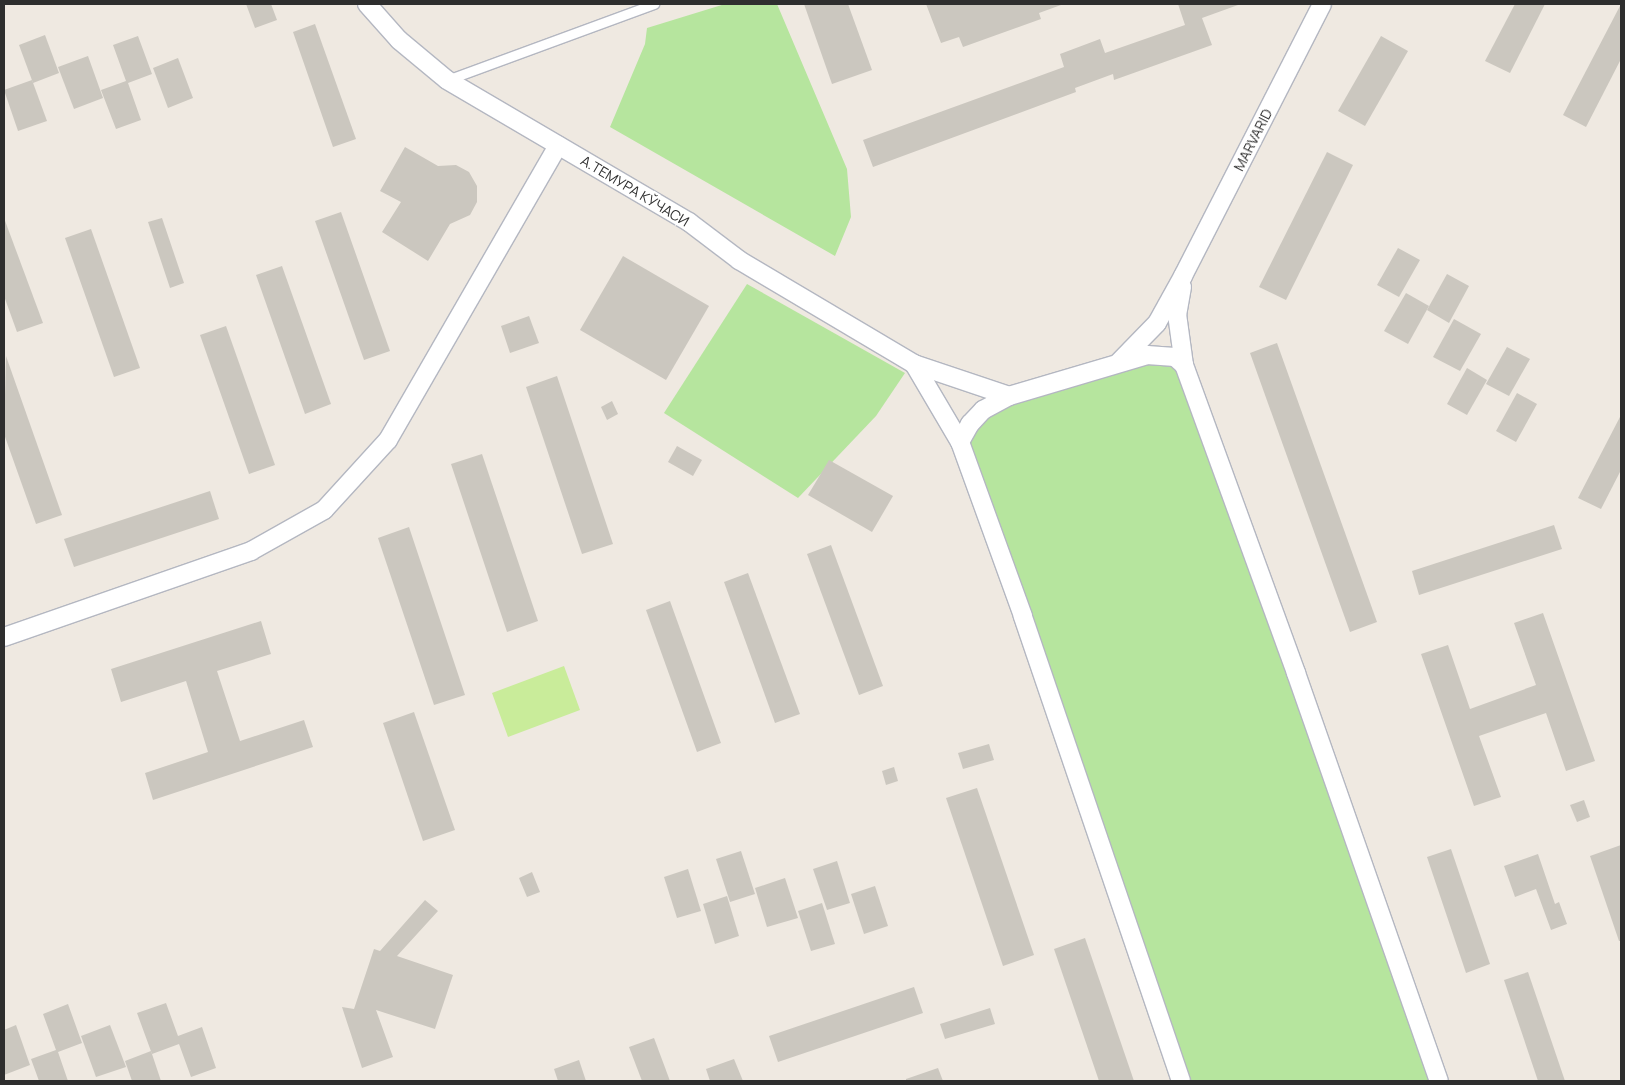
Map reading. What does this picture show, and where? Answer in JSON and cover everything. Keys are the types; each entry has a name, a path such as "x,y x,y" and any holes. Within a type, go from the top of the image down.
{"street":[{"name":"А.ТЕМУРА КЎЧАСИ","path":"367,4 398,40 447,80 689,222 739,260 914,364 1009,396"},
{"name":"MARVARID","path":"1119,362 1157,323 1183,276 1322,4"},
{"path":"4,637 251,551 324,510 388,440 558,146"},
{"path":"1183,276 1177,314 1184,365 1296,673 1439,1081"},
{"path":"960,442 970,424 983,410 1009,396 1147,355 1175,357 1184,365"},
{"path":"914,364 960,442 1023,616 1181,1081"}],"lane":[{"path":"447,80 654,4"}],"green space":[{"path":"725,4 777,4 847,169 851,217 835,256 610,127 645,44 647,28"},
{"path":"747,284 905,373 876,416 798,498 664,413"},
{"path":"1175,357 1439,1081 1181,1081 960,442 1009,396"},
{"path":"564,666 580,710 508,737 492,693"}],"building":[{"path":"246,4 271,4 277,20 255,28"},
{"path":"804,4 848,4 872,70 832,84"},
{"path":"926,4 1061,5 1039,13 1041,19 963,47 959,37 941,43"},
{"path":"1178,4 1238,5 1202,18 1212,45 1114,80 1113,74 1075,88 1076,92 873,167 863,140 1064,67 1060,54 1100,39 1105,53 1185,25"},
{"path":"1515,4 1545,4 1510,73 1485,61"},
{"path":"1621,4 1621,59 1586,127 1563,115"},
{"path":"315,24 356,139 333,147 293,32"},
{"path":"45,35 59,73 33,83 19,45"},
{"path":"138,36 152,74 128,83 141,120 116,129 101,90 126,81 113,45"},
{"path":"1381,36 1408,51 1365,126 1338,111"},
{"path":"88,56 103,98 74,109 58,67"},
{"path":"178,58 193,98 168,108 153,68"},
{"path":"32,80 47,121 18,131 4,90"},
{"path":"405,147 438,166 456,165 469,172 477,186 477,202 470,215 450,224 428,261 382,232 401,202 380,191"},
{"path":"1327,152 1353,165 1286,300 1259,287"},
{"path":"341,212 390,351 364,360 315,221"},
{"path":"4,218 43,323 17,332 4,296"},
{"path":"162,218 184,283 170,288 148,222"},
{"path":"91,229 140,368 114,377 65,238"},
{"path":"1398,248 1420,260 1399,297 1377,285"},
{"path":"623,256 709,306 666,380 580,330"},
{"path":"282,266 331,404 305,414 256,275"},
{"path":"1447,274 1469,286 1449,323 1427,310"},
{"path":"1406,293 1429,306 1408,344 1384,331"},
{"path":"529,316 539,343 510,353 501,326"},
{"path":"1454,319 1481,334 1460,371 1433,357"},
{"path":"226,326 275,465 249,474 200,335"},
{"path":"1277,343 1377,622 1350,632 1250,353"},
{"path":"1507,347 1530,359 1509,396 1486,384"},
{"path":"6,356 62,515 36,524 4,434"},
{"path":"1467,368 1487,380 1467,415 1447,404"},
{"path":"557,376 613,544 582,554 526,387"},
{"path":"1517,393 1537,404 1516,442 1496,431"},
{"path":"612,401 618,414 607,420 601,407"},
{"path":"1621,415 1621,470 1601,509 1578,498"},
{"path":"677,446 702,460 693,476 668,462"},
{"path":"482,454 538,621 507,632 451,464"},
{"path":"829,460 893,496 872,532 808,495"},
{"path":"210,491 219,519 74,567 64,539"},
{"path":"1554,525 1562,549 1419,595 1412,571"},
{"path":"409,527 465,695 434,705 378,538"},
{"path":"831,545 883,686 859,695 807,554"},
{"path":"748,573 800,714 775,723 724,582"},
{"path":"670,601 721,743 697,752 646,610"},
{"path":"1543,613 1595,761 1566,771 1546,713 1479,736 1501,797 1474,806 1421,654 1448,645 1470,709 1536,685 1514,623"},
{"path":"261,621 271,654 217,671 240,741 304,720 313,747 153,800 145,773 208,752 186,681 121,702 111,669"},
{"path":"414,712 455,830 423,841 383,723"},
{"path":"989,744 994,760 963,769 958,753"},
{"path":"894,767 898,781 886,785 882,771"},
{"path":"977,788 1034,955 1003,966 946,798"},
{"path":"1584,800 1590,817 1577,822 1570,805"},
{"path":"1621,845 1621,941 1619,941 1590,856"},
{"path":"1451,849 1490,964 1466,973 1427,857"},
{"path":"741,851 755,894 730,902 716,859"},
{"path":"1538,854 1555,904 1559,902 1567,924 1551,930 1536,889 1515,897 1504,866"},
{"path":"837,861 850,903 827,910 813,869"},
{"path":"688,869 701,911 677,918 664,877"},
{"path":"532,872 540,892 527,897 519,878"},
{"path":"785,878 798,918 767,927 755,888"},
{"path":"875,886 888,926 864,934 851,894"},
{"path":"727,896 739,936 715,944 703,904"},
{"path":"425,900 438,911 397,956 453,975 435,1029 376,1010 393,1057 362,1068 342,1007 354,1009 374,949 380,951"},
{"path":"822,903 835,944 811,951 798,911"},
{"path":"1085,938 1134,1081 1099,1081 1054,949"},
{"path":"1528,972 1565,1081 1538,1081 1504,980"},
{"path":"914,987 923,1013 778,1062 769,1036"},
{"path":"166,1003 178,1036 202,1027 216,1068 191,1077 179,1044 152,1054 137,1013"},
{"path":"68,1004 82,1043 58,1052 68,1081 39,1081 31,1059 56,1050 43,1014"},
{"path":"990,1008 995,1024 945,1039 940,1024"},
{"path":"16,1025 30,1065 4,1075 4,1030"},
{"path":"110,1025 126,1067 96,1077 81,1036"},
{"path":"654,1038 670,1081 642,1081 629,1047"},
{"path":"151,1051 161,1081 132,1081 125,1061"},
{"path":"734,1059 743,1081 710,1081 706,1069"},
{"path":"579,1060 586,1081 558,1081 554,1069"},
{"path":"938,1068 943,1081 906,1081 906,1079"}]}
